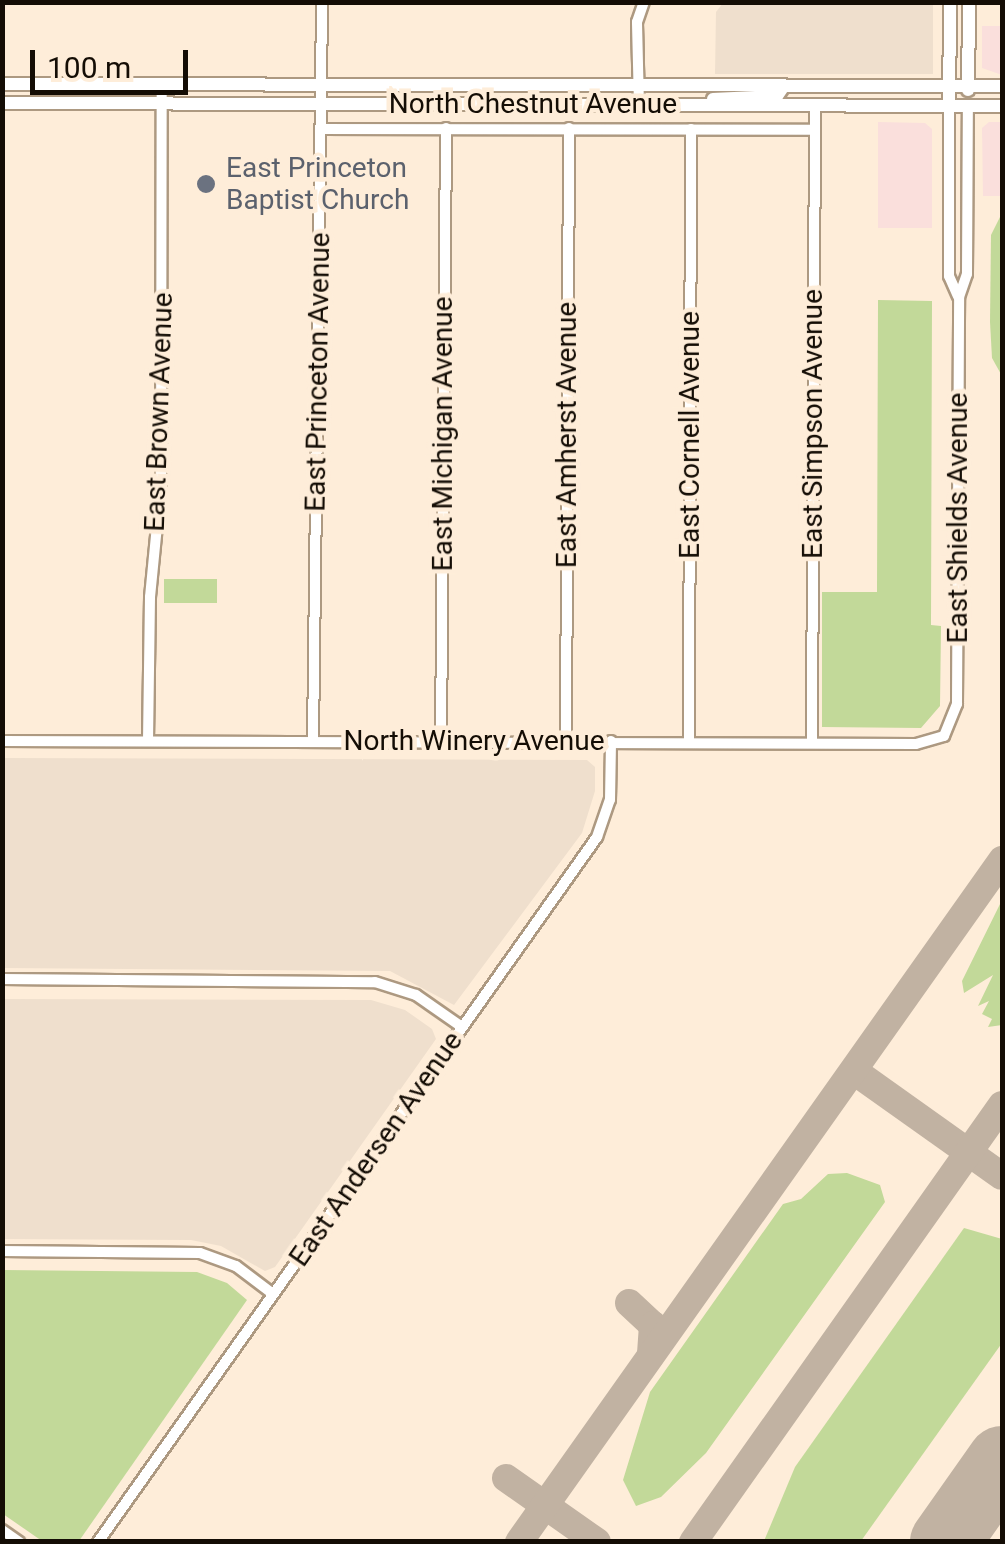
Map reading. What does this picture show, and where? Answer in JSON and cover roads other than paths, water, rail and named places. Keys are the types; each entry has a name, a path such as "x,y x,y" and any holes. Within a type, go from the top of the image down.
{"main road":[{"name":"East Shields Avenue","path":"949,106 950,2"},
{"name":"East Shields Avenue","path":"968,106 969,2"},
{"name":"North Chestnut Avenue","path":"3,84 1002,86"},
{"path":"686,104 726,96 777,96 784,86"},
{"name":"North Chestnut Avenue","path":"3,105 1002,106"}],"street":[{"name":"East Princeton Avenue","path":"313,741 322,2"},
{"path":"638,105 637,22 644,2"},
{"path":"3,84 3,105"},
{"name":"East Brown Avenue","path":"148,741 150,598 161,485 162,84"},
{"name":"East Simpson Avenue","path":"812,742 814,105"},
{"name":"East Shields Avenue","path":"949,106 949,276 959,297"},
{"name":"East Shields Avenue","path":"944,736 957,704 959,297 967,274 968,106"},
{"name":"East Michigan Avenue","path":"441,741 446,128"},
{"name":"East Amherst Avenue","path":"566,741 568,128"},
{"path":"321,129 814,130"},
{"name":"East Cornell Avenue","path":"688,741 691,129"},
{"name":"North Winery Avenue","path":"2,740 916,744 944,736"},
{"name":"East Andersen Avenue","path":"98,1542 597,837 610,800 611,741"},
{"path":"2,980 376,982 416,994 462,1027"},
{"path":"2,1251 209,1254 273,1294"},
{"path":"2,1530 19,1542"}],"place":[{"name":"East Princeton Baptist Church","path":"206,184"}]}
